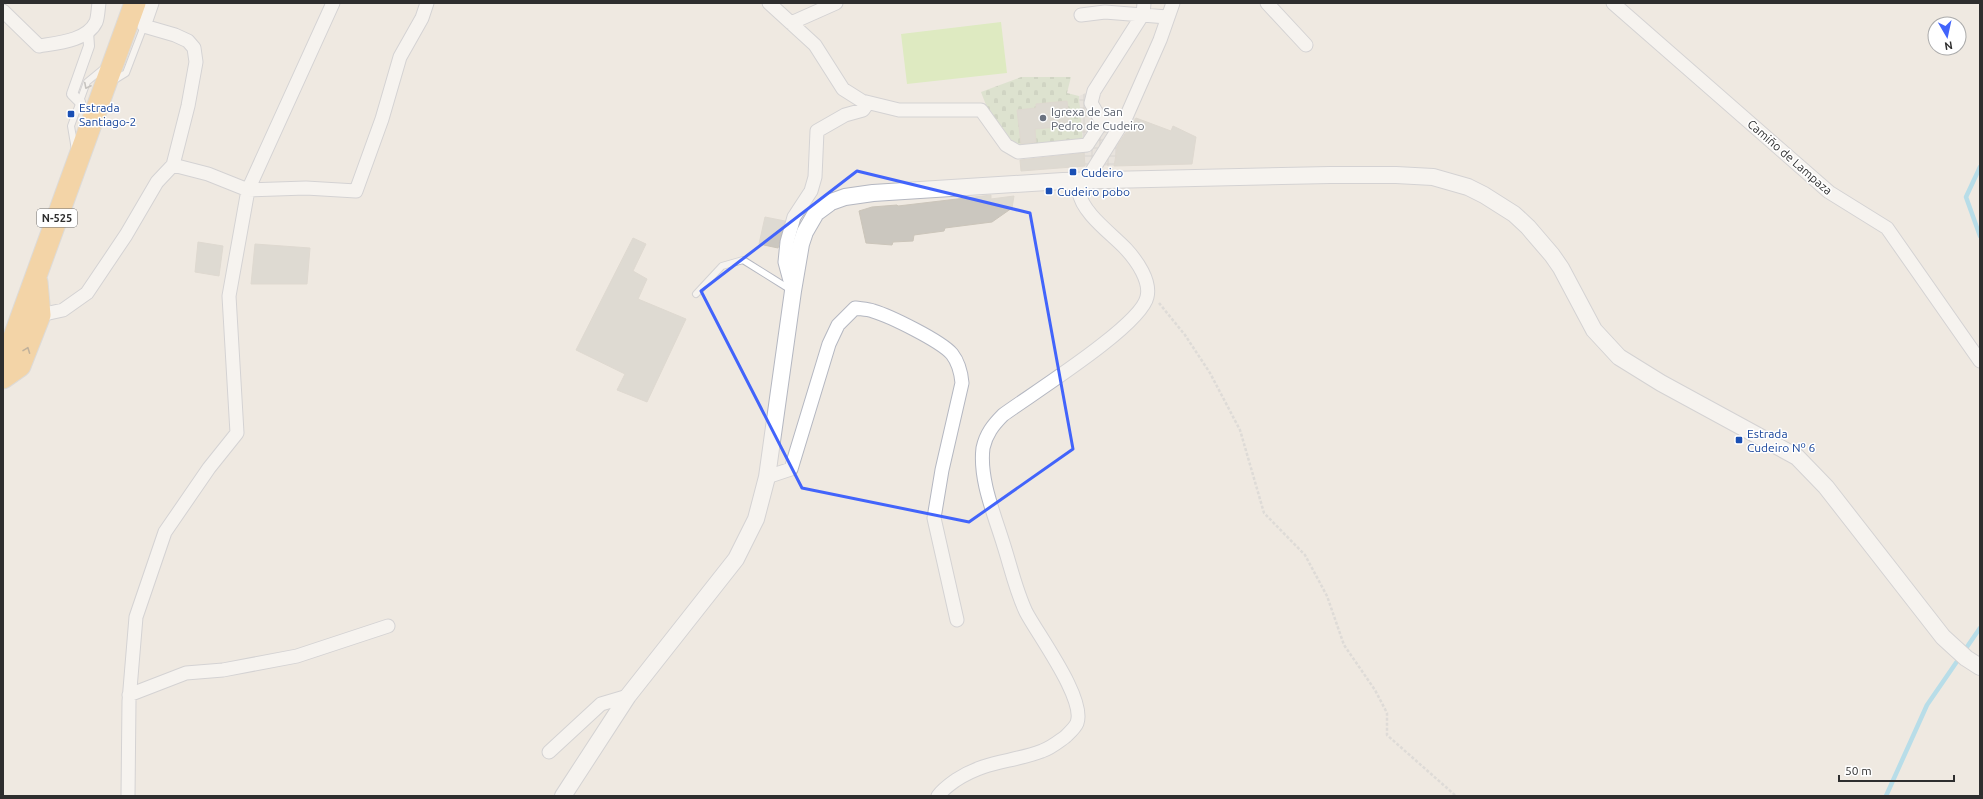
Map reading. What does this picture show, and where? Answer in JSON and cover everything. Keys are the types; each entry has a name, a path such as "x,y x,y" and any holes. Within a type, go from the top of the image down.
{"highway":[{"name":"N-525","path":"3,367 114,59 136,17"},
{"path":"3,378 20,366 40,315 37,273"}],"street":[{"path":"80,102 72,94 89,46 92,27 99,3"},
{"path":"40,315 63,310 87,293 126,235 157,182 173,165 188,106 196,62 194,48 188,41 136,17 152,3"},
{"path":"128,796 129,696 136,617 165,532 209,468 238,433 229,296 248,190 333,3"},
{"path":"173,165 208,174 248,190 306,188 356,191 382,119 400,57 422,18 427,3"},
{"path":"769,3 815,45 843,89 862,101 899,110 981,110 1006,145 1018,152 1087,145 1102,122"},
{"path":"791,23 836,3"},
{"path":"938,796 951,784 978,768 1042,751 1052,746 1067,734 1077,723 1078,714 1075,696 1028,615 1016,587 986,481 983,448 987,435 992,426 1017,404 1077,364 1131,319 1144,305 1148,289 1142,273 1130,253 1099,222 1080,198 1079,192 1085,180 1123,122 1160,40 1173,3"},
{"path":"1267,3 1306,46"},
{"name":"Camiño de Lampaza","path":"1613,3 1829,192 1887,228 1980,361"},
{"path":"1081,15 1143,9 1167,17"},
{"path":"1102,122 1091,103 1094,91 1143,9"},
{"path":"3,11 39,46 67,42 92,27"},
{"path":"793,291 785,262 787,242 794,217 811,191 815,177 817,131 845,115 863,110 868,103"},
{"path":"1102,122 1123,122"},
{"path":"564,796 628,696 736,559 756,519 767,477 801,244 810,222 816,213 831,202 838,199 873,193 1085,180 1396,175 1433,177 1447,180 1484,195 1514,214 1543,244 1561,268 1594,330 1619,357 1661,383 1797,457 1826,488 1943,637 1966,658 1980,667"},
{"path":"767,477 790,468 829,344 838,325 855,308 872,310 900,322 951,353 958,362 962,372 962,383 942,470 934,518 957,620"},
{"path":"129,696 186,673 223,670 297,656 388,626"},
{"path":"549,752 601,704 628,696"}],"lane":[{"path":"104,86 126,73 136,17"},
{"path":"76,162 71,126 88,82 114,59"},
{"path":"696,294 722,266 743,260 793,291"}],"path":[{"path":"1148,289 1185,335 1210,373 1240,430 1264,513 1305,555 1326,596 1344,645 1375,690 1387,713 1387,735 1456,796"}],"highlighted area":[{"path":"857,171 1030,213 1073,449 969,522 802,488 701,291"}],"green space":[{"path":"1001,22 1007,73 907,84 901,34"},
{"path":"1021,77 1071,77 1067,93 1079,96 1084,143 1046,148 1025,148 1017,146 1002,134 987,108 981,92"}],"shaded area":[{"path":"1088,92 1098,92 1098,106 1136,118 1119,139 1114,166 1085,166 1079,96"}],"building":[{"name":"Igrexa de San Pedro de Cudeiro","path":"1067,101 1070,126 1035,129 1036,142 1021,144 1017,110 1036,108 1036,104"},
{"path":"1136,118 1171,131 1173,126 1196,137 1192,164 1114,166 1118,144"},
{"path":"1084,153 1085,166 1021,171 1020,160"},
{"path":"991,195 991,199 1014,196 1012,208 992,222 945,228 944,231 914,235 913,241 893,242 892,245 866,243 859,211 872,207 898,206"},
{"path":"765,217 785,221 778,248 759,244"},
{"path":"633,238 646,244 633,271 647,279 638,299 686,319 647,402 617,390 625,374 576,350"},
{"path":"198,242 223,246 219,276 195,272"},
{"path":"255,244 310,248 307,284 251,284"}],"waterway":[{"path":"1980,167 1966,197 1980,236"},
{"path":"1886,796 1927,705 1980,628"}],"place":[{"name":"Estrada Santiago-2","path":"71,114"},
{"name":"Igrexa de San Pedro de Cudeiro","path":"1043,118"},
{"name":"Cudeiro","path":"1073,172"},
{"name":"Cudeiro pobo","path":"1049,191"},
{"name":"Estrada Cudeiro Nº 6","path":"1739,440"}]}
